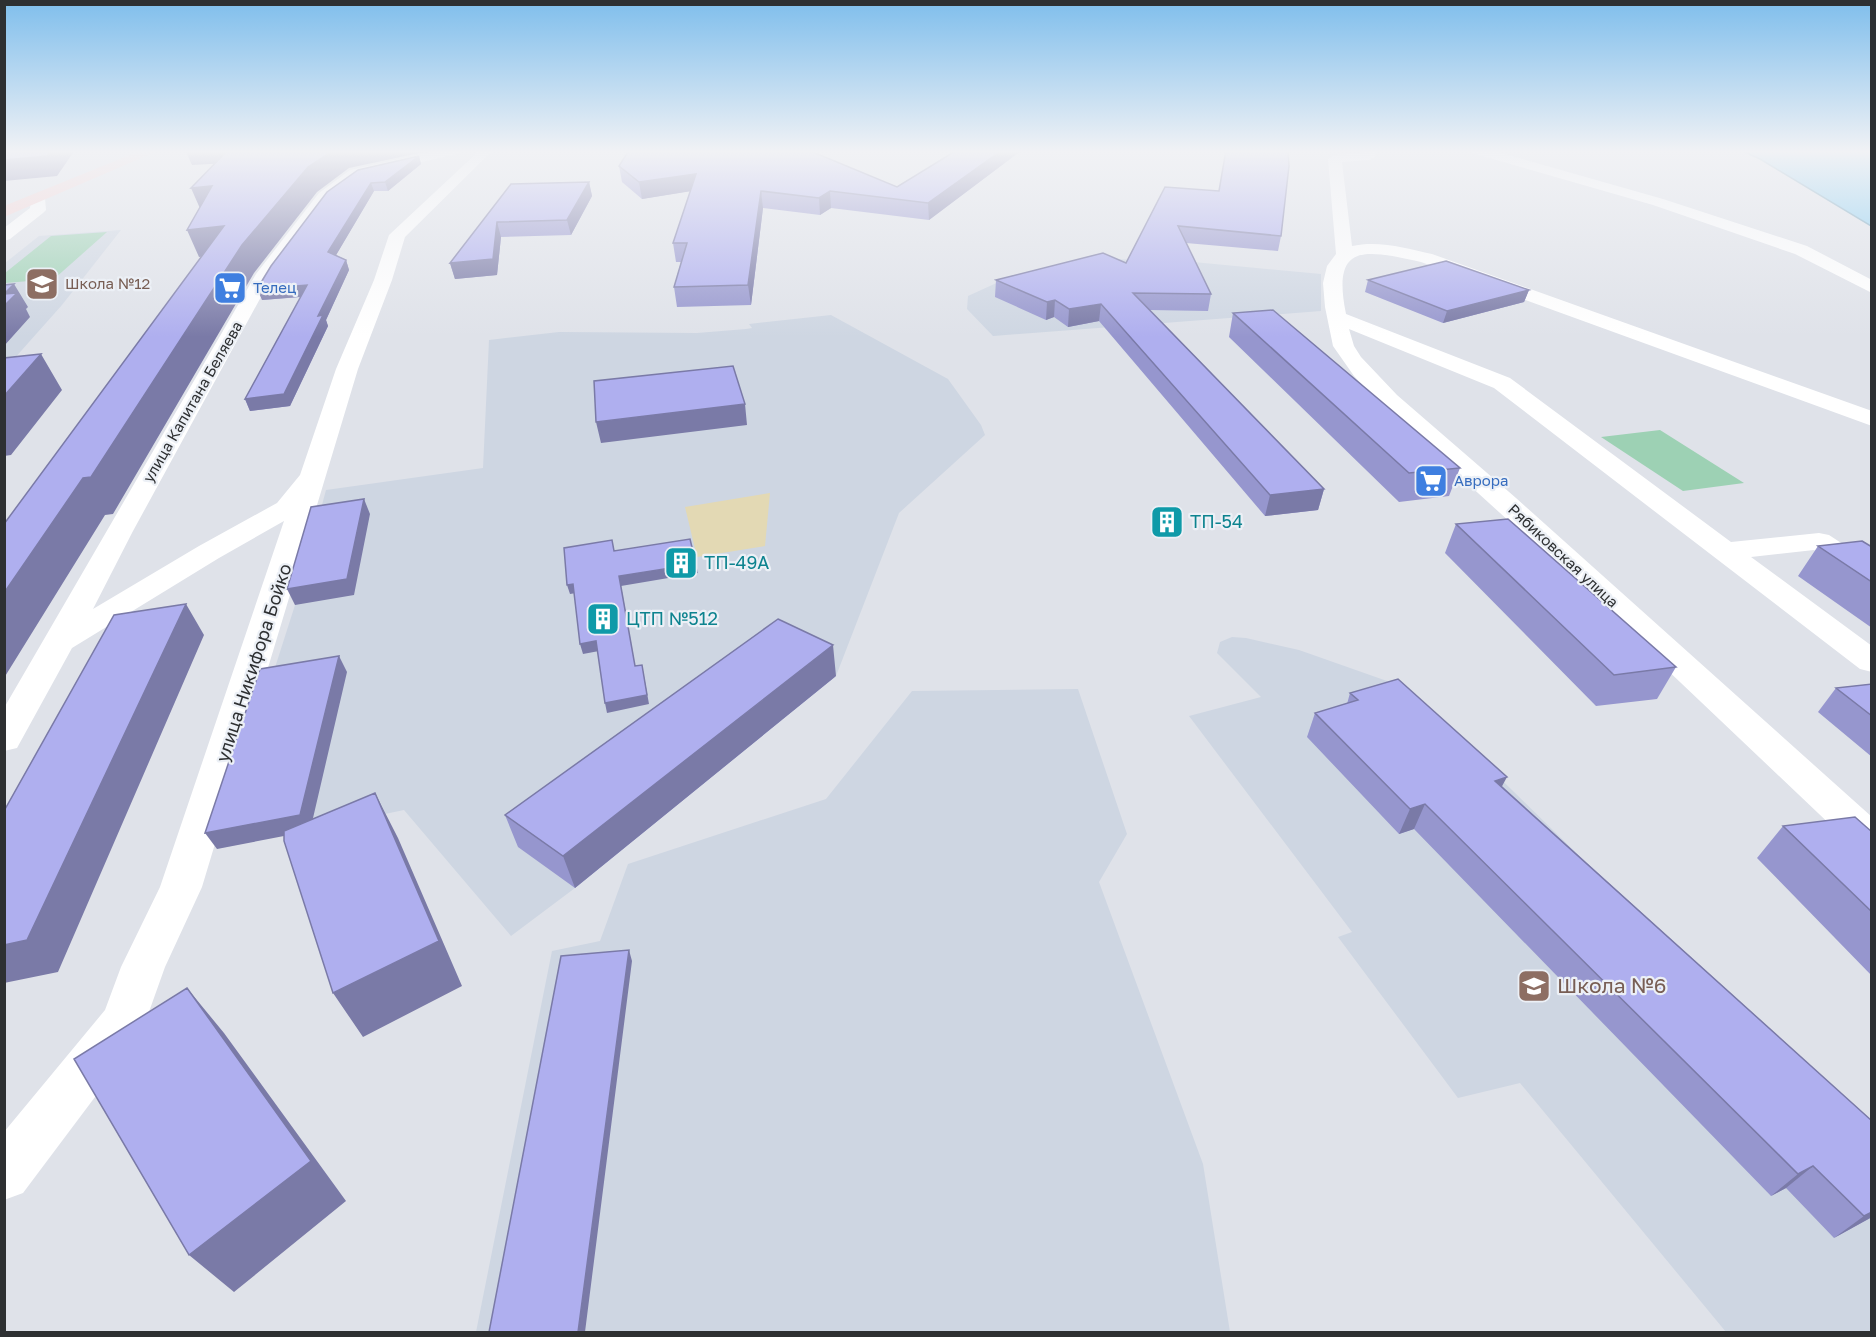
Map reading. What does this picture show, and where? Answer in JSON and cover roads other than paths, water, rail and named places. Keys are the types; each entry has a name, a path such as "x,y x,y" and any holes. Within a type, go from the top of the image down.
{"street":[{"path":"4,236 35,212"},
{"name":"улица Капитана Беляева","path":"4,739 265,274 312,212"},
{"name":"улица Никифора Бойко","path":"4,1174 124,1022 143,967 181,887 347,369 383,280 397,235 421,212"},
{"path":"1340,212 1344,253 1356,250 1383,250 1426,258 1872,419"},
{"path":"1689,212 1801,250 1872,288"},
{"name":"Рябиковская улица","path":"1344,253 1335,262 1332,281 1337,317 1345,348 1384,395 1507,504 1872,840"},
{"path":"1337,317 1502,383 1872,662"},
{"path":"60,642 209,552 287,509 315,472"},
{"path":"1723,551 1819,541 1872,576"}],"water":[{"path":"1848,212 1871,212 1871,226"}],"place":[{"name":"Школа №12","path":"42,284"},
{"name":"Телец","path":"230,288"},
{"name":"Аврора","path":"1431,481"},
{"name":"ТП-54","path":"1167,522"},
{"name":"ТП-49А","path":"681,563"},
{"name":"ЦТП №512","path":"603,619"},
{"name":"Школа №6","path":"1534,986"}]}
